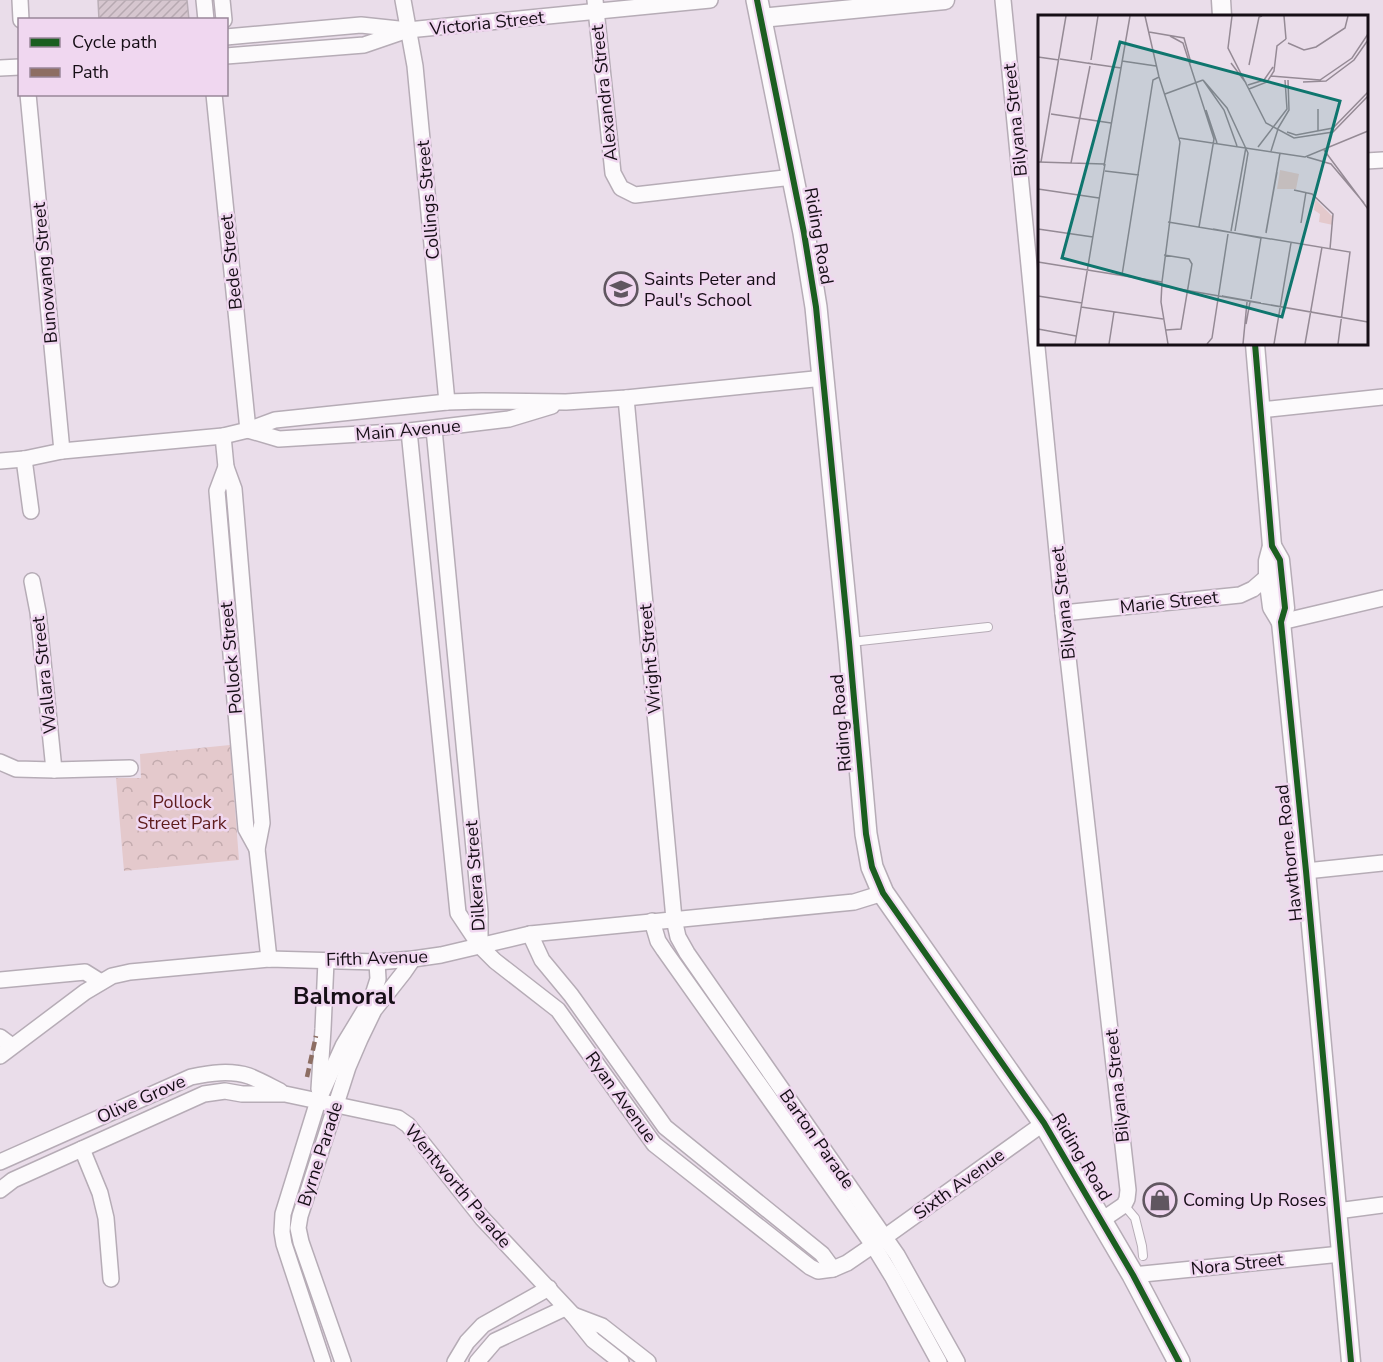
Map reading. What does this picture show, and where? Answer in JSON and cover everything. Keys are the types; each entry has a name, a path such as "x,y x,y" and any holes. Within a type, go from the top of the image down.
{"main road":[{"name":"Riding Road","path":"759,9 804,233 816,307 866,834 872,867 883,893 1044,1123 1102,1220 1179,1362"}],"street":[{"path":"20,0 21,18"},
{"path":"204,0 206,18"},
{"path":"222,0 224,18"},
{"name":"Collings Street","path":"403,0 415,66 447,402"},
{"name":"Victoria Street","path":"228,56 364,45 408,30 595,6 710,0"},
{"path":"759,9 945,0"},
{"name":"Bilyana Street","path":"1003,0 1063,613 1128,1190 1124,1205"},
{"path":"1221,0 1222,15"},
{"name":"Alexandra Street","path":"595,6 612,173 621,188 635,195 793,177"},
{"name":"Victoria Street","path":"228,37 361,25 408,30"},
{"path":"0,69 18,67"},
{"name":"Bunowang Street","path":"28,96 62,451"},
{"name":"Bede Street","path":"214,96 248,430"},
{"path":"1368,161 1383,160"},
{"name":"Hawthorne Road","path":"1255,345 1272,546 1268,561 1268,576 1272,607 1281,622"},
{"name":"Main Avenue","path":"0,461 24,459 62,451 224,436 275,420 447,402 566,402 824,378"},
{"path":"1261,410 1383,397"},
{"name":"Wright Street","path":"626,398 674,919"},
{"name":"Main Avenue","path":"248,430 279,439 434,429 509,419 566,402"},
{"name":"Dilkera Street","path":"434,429 480,912 480,946"},
{"name":"Dilkera Street","path":"410,431 458,913 480,946"},
{"name":"Pollock Street","path":"224,436 226,466 234,489 262,823 257,849 269,959"},
{"path":"24,459 31,511"},
{"name":"Hawthorne Road","path":"1272,546 1280,560 1285,608 1281,622 1351,1362"},
{"name":"Marie Street","path":"1063,613 1240,595 1252,590 1268,576"},
{"name":"Wallara Street","path":"32,581 38,612 54,770"},
{"path":"1281,622 1383,598"},
{"path":"0,762 16,769 130,768"},
{"path":"1306,871 1383,863"},
{"name":"Fifth Avenue","path":"4,1046 101,981 130,972 269,959 377,962 413,959 530,934 854,902 883,893"},
{"name":"Barton Parade","path":"674,919 678,937 687,953 879,1241 891,1276 939,1362"},
{"name":"Barton Parade","path":"652,921 658,941 664,950 879,1241 897,1255 957,1362"},
{"name":"Ryan Avenue","path":"480,946 495,961 558,1010 654,1144 810,1267 818,1271 833,1269 822,1254 665,1127 571,995 542,960 530,934"},
{"name":"Byrne Parade","path":"343,1362 301,1242 298,1228 300,1216 352,1058 374,1010 413,959"},
{"name":"Byrne Parade","path":"318,1101 326,961"},
{"name":"Byrne Parade","path":"323,1362 284,1244 283,1214 318,1101 343,1046 372,998 378,979 377,962"},
{"path":"0,980 85,972 101,981"},
{"name":"Olive Grove","path":"0,1162 191,1077 210,1073 232,1073 248,1076 285,1094"},
{"name":"Olive Grove","path":"0,1190 13,1180 204,1094 225,1091 242,1094 285,1094 318,1101"},
{"name":"Wentworth Parade","path":"318,1101 398,1118 408,1125 482,1218 549,1288 593,1340 621,1362"},
{"name":"Sixth Avenue","path":"879,1241 1044,1123"},
{"path":"82,1149 100,1193 106,1218 111,1279"},
{"path":"1102,1220 1124,1205"},
{"path":"1337,1210 1383,1205"},
{"path":"833,1269 847,1263 879,1241"},
{"name":"Nora Street","path":"1133,1275 1341,1254"},
{"path":"455,1362 467,1342 483,1325 549,1288"},
{"path":"477,1362 495,1341 569,1312 602,1326 648,1362"}],"lane":[{"path":"849,642 988,627"},
{"path":"1124,1205 1135,1218 1143,1256"}],"green space":[{"name":"Pollock Street Park","path":"230,745 239,860 124,871 116,778 141,778 140,754"}],"building":[{"path":"98,0 187,0 189,18 99,18"}],"marked path":[{"path":"307,1077 316,1036"}],"cycle path":[{"path":"757,0 804,233 816,307 866,834 872,867 883,893 1044,1123 1133,1275 1179,1362"},
{"path":"1255,345 1272,546 1280,560 1285,608 1281,622 1351,1362"}],"place":[{"name":"Saints Peter and Paul's School","path":"621,289"},
{"name":"Coming Up Roses","path":"1160,1200"}],"district":[{"name":"Balmoral","path":"344,996"}]}
